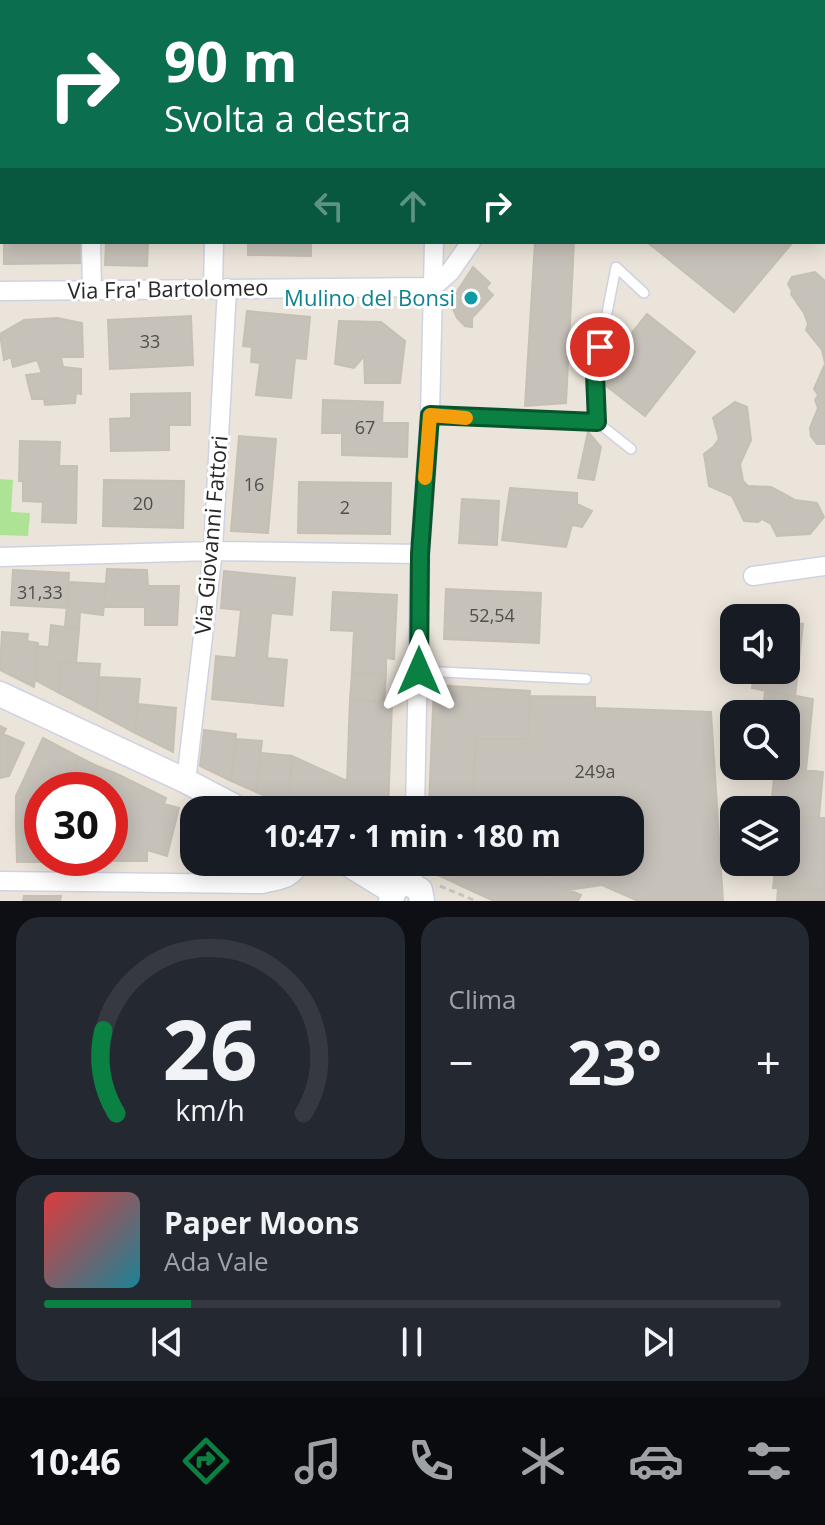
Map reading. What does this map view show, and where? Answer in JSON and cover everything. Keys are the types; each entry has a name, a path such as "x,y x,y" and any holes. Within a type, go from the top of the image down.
{"street":[{"path":"91,244 92,289"},
{"name":"Via Giovanni Fattori","path":"186,781 213,551 220,288 214,244"},
{"path":"415,796 420,554 430,415 434,244"},
{"path":"433,287 450,272 470,244"},
{"name":"Via Fra' Bartolomeo","path":"0,291 433,287"},
{"path":"0,557 213,551 420,554"},
{"path":"753,576 825,566"},
{"path":"0,694 214,796"},
{"path":"0,881 262,884 291,876"},
{"path":"383,876 412,887"}],"lane":[{"path":"597,422 595,374 616,267 644,293"},
{"path":"430,415 597,422 631,449"},
{"path":"419,671 586,679"}],"path":[{"path":"412,887 476,901"}],"green space":[{"path":"0,479 13,480 11,512 30,513 28,536 0,535"}],"building":[{"path":"4,244 83,244 83,263 4,264"},
{"path":"106,244 148,244 147,266 105,265"},
{"path":"248,244 311,244 311,256 248,255"},
{"path":"535,244 574,244 566,403 525,406"},
{"path":"649,244 791,244 734,312"},
{"name":"Mulino del Bonsi","path":"473,267 490,283 486,288 493,295 472,318 472,327 465,326 457,318 450,302"},
{"path":"815,272 825,281 825,363 822,350 806,330 808,324 804,313 788,284 792,277"},
{"path":"247,311 310,317 306,359 295,358 291,398 256,395 260,363 251,362 252,347 243,346"},
{"path":"647,314 695,352 645,416 596,378"},
{"path":"191,316 193,365 110,369 108,320"},
{"path":"57,318 82,323 83,357 61,357 63,367 81,369 81,394 76,393 75,403 45,405 44,399 32,399 26,375 42,373 37,360 13,367 11,357 4,360 0,334 24,320"},
{"path":"339,321 381,322 405,341 400,383 365,383 364,356 354,368 335,364"},
{"path":"825,364 825,444 817,444 810,428 818,408 815,400 818,395 814,389"},
{"path":"190,393 190,425 169,425 169,450 111,451 110,419 131,418 131,394"},
{"path":"323,400 383,402 382,423 408,423 407,457 342,455 342,433 322,433"},
{"path":"735,402 747,407 751,440 740,464 743,481 748,486 771,487 795,500 817,503 824,517 810,534 777,536 771,524 762,519 758,522 744,521 732,496 709,486 704,454 719,439 713,418"},
{"path":"588,432 601,447 594,480 578,478"},
{"path":"239,436 276,439 268,533 231,531"},
{"path":"20,441 60,442 59,466 77,466 76,523 42,522 43,502 23,501 23,481 19,481"},
{"path":"104,480 184,481 183,528 103,526"},
{"path":"299,482 391,483 390,534 298,533"},
{"path":"510,488 577,493 577,504 592,511 582,527 572,525 566,547 502,540"},
{"path":"462,499 499,501 497,545 459,543"},
{"path":"107,569 147,570 148,586 179,586 177,625 145,625 145,607 104,607"},
{"path":"13,570 69,573 67,608 11,605"},
{"path":"224,571 295,578 292,615 271,613 267,658 287,660 283,706 212,699 216,656 236,658 241,610 221,608"},
{"path":"69,582 106,584 103,615 80,612 79,629 65,627"},
{"path":"446,589 541,593 539,643 444,639"},
{"path":"333,592 397,595 394,659 386,658 386,674 352,673 354,631 331,630"},
{"path":"800,624 803,624 800,651"},
{"path":"51,625 79,629 76,663 61,662 59,693 35,680 37,646 49,647"},
{"path":"2,632 28,634 27,641 38,643 34,687 0,670"},
{"path":"61,662 100,664 96,712 59,693"},
{"path":"352,673 386,674 384,702 350,700"},
{"path":"99,677 140,679 135,733 96,712"},
{"path":"752,684 796,684 795,697 752,688"},
{"path":"434,685 530,691 528,739 476,739 473,796 429,796"},
{"path":"765,690 813,699 806,770 800,769 800,700 764,700"},
{"path":"530,696 595,697 595,708 711,712 723,901 638,901 602,885 569,890 537,876 644,876 644,796 473,796 476,739 528,739"},
{"path":"350,700 392,702 389,796 289,796 292,756 347,781"},
{"path":"138,704 176,708 173,752 135,733"},
{"path":"0,726 6,729 3,734 24,743 9,776 0,778"},
{"path":"204,730 236,734 231,781 200,766"},
{"path":"43,738 79,757 72,772 27,772"},
{"path":"236,739 262,741 256,792 231,781"},
{"path":"261,753 292,756 289,796 265,796 256,792"},
{"path":"79,757 97,766 94,772 72,772"},
{"path":"97,766 112,772 94,772"},
{"path":"800,769 823,772 819,817 800,818 800,796 772,796 774,780 800,780"},
{"path":"24,779 24,825 16,825 16,796"},
{"path":"128,779 166,798 164,804 179,808 167,856 147,850 147,861 128,861"},
{"path":"800,818 825,818 824,890 773,888 774,876 800,876"},
{"path":"16,825 24,825 24,862 17,862"},
{"path":"440,876 463,876 459,885"},
{"path":"463,876 537,876 581,895 578,901 494,901 459,885"},
{"path":"778,889 825,891 825,901 777,901"},
{"path":"24,896 61,896 60,901 23,901"}],"slow traffic":[{"path":"425,478 430,415 466,418"}],"place":[{"name":"Mulino del Bonsi","path":"471,298"}],"route":[{"path":"419,671 420,554 430,415 597,422 595,374 600,347"}]}
